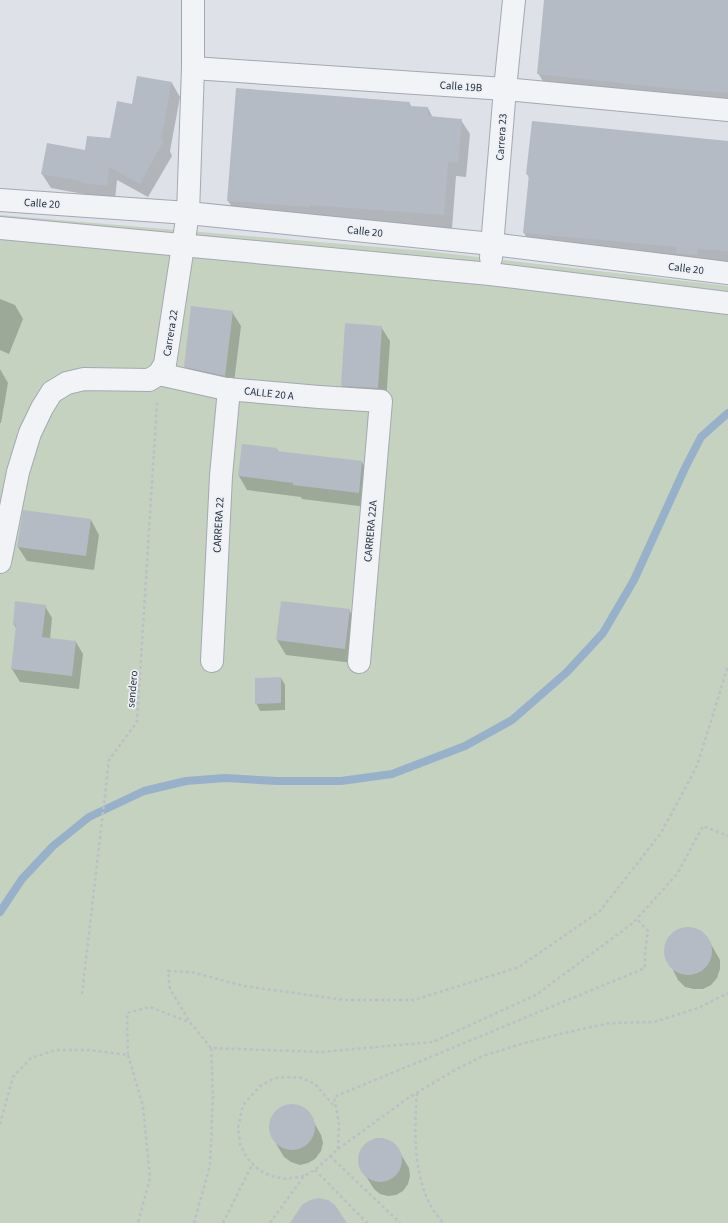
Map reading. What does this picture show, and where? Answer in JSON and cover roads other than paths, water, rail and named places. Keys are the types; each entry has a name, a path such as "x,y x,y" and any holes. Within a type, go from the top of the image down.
{"street":[{"name":"Carrera 22","path":"159,374 165,364 188,213 193,68 193,0"},
{"name":"Carrera 23","path":"490,274 514,0"},
{"name":"Calle 19B","path":"193,68 505,89 728,110"},
{"name":"Calle 20","path":"0,200 188,213 492,244 728,273"},
{"path":"0,228 490,274 728,304"},
{"path":"0,562 20,465 30,432 52,392 67,383 84,379 149,380 159,374"},
{"name":"CALLE 20 A","path":"159,374 229,389 319,398 381,400"},
{"name":"CARRERA 22","path":"212,661 221,476 229,389"},
{"name":"CARRERA 22A","path":"359,662 381,400"}],"waterway":[{"path":"0,912 22,879 53,846 89,817 144,791 186,781 225,778 277,781 341,781 392,774 465,746 512,720 567,672 603,633 634,580 685,468 701,437 728,413"}]}
